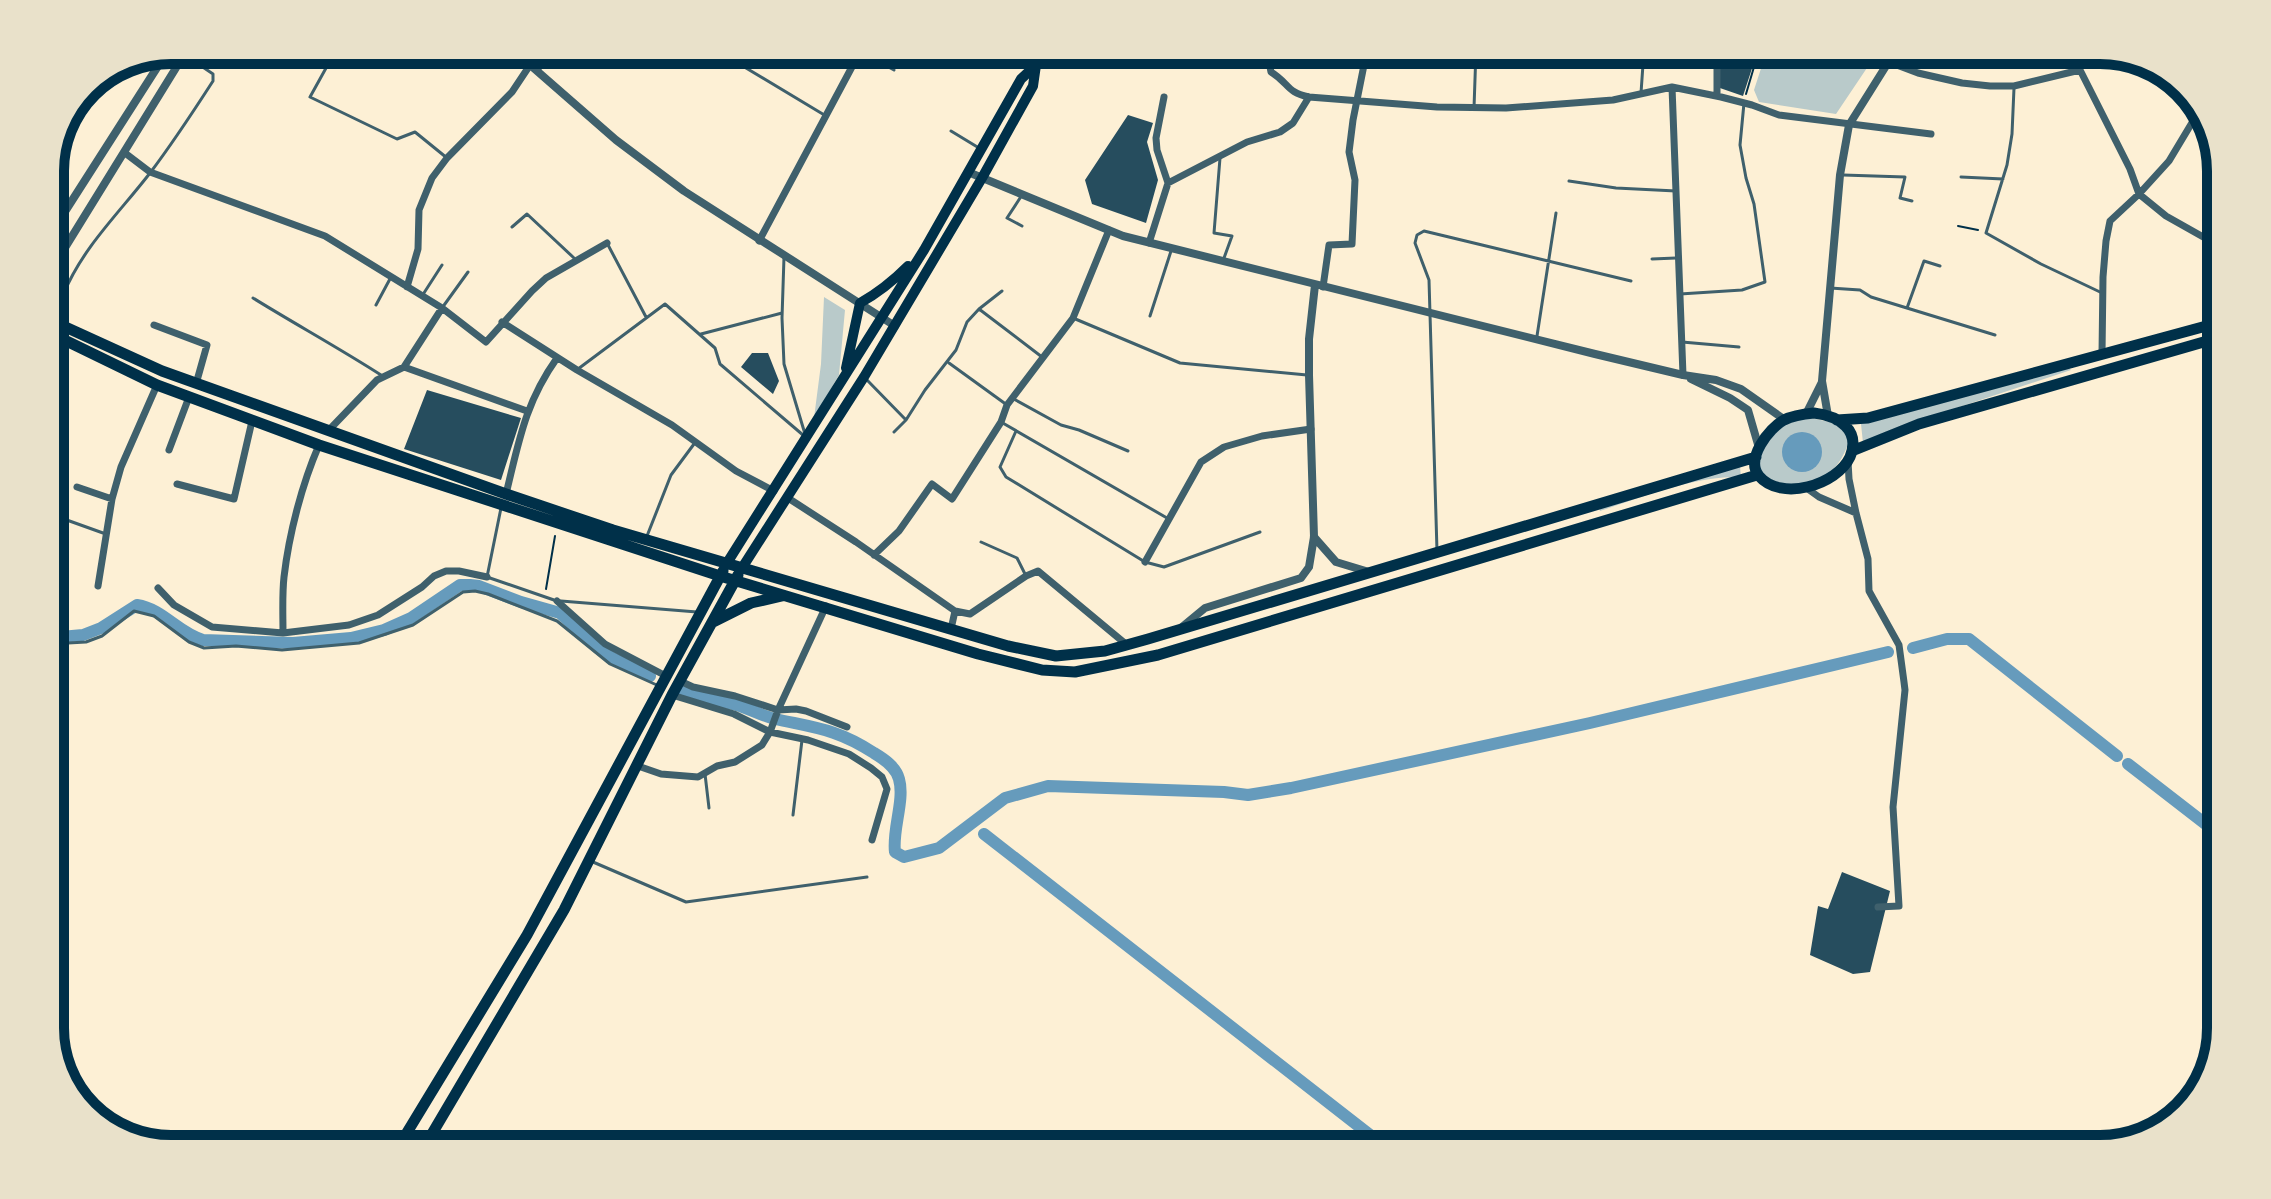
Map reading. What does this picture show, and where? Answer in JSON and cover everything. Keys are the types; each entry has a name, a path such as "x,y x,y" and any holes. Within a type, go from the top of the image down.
{"main road":[{"path":"405,1135 545,900 727,563 924,250 1021,79 1036,65"},
{"path":"431,1135 564,910 672,695 735,580 864,377 982,178 1033,86 1036,65"},
{"path":"844,378 860,303 895,280 924,250"},
{"path":"1757,475 1757,453 1769,433 1785,420 1806,414 1868,418 2207,326"},
{"path":"64,330 162,371 504,499 558,523 720,576 978,654 1042,670 1075,672 1158,655 1757,475"},
{"path":"64,338 157,385 319,445 951,629 1056,656 1105,651 1177,631 1757,453"},
{"path":"1850,456 1919,424 2207,341"},
{"path":"1757,475 1768,484 1788,489 1819,484 1836,475 1850,456 1853,444 1851,432 1832,418"},
{"path":"319,445 328,431"},
{"path":"712,622 751,603 787,595"},
{"path":"545,900 564,910"}],"street":[{"path":"64,250 179,64"},
{"path":"759,241 853,64"},
{"path":"1269,64 1271,72 1285,81 1296,95 1309,97 1437,107 1506,108 1613,100 1672,87 1744,103 1779,115 1931,134"},
{"path":"1177,631 1205,608 1301,578 1309,567 1314,537 1309,339 1329,245 1352,244 1355,180 1349,152 1364,64"},
{"path":"1717,64 1717,96"},
{"path":"1832,418 1822,381 1840,175 1849,125 1889,64"},
{"path":"1895,64 1962,83 2014,86 2080,70"},
{"path":"2078,64 2130,169 2139,194 2166,216 2207,239"},
{"path":"64,214 159,65"},
{"path":"407,287 418,249 419,210 432,178 447,158 512,92 530,65 616,140 684,191 895,326"},
{"path":"1672,87 1683,375"},
{"path":"1149,243 1168,183 1156,138 1164,97"},
{"path":"1168,183 1220,154 1280,132 1293,123 1309,97"},
{"path":"2102,354 2106,241 2110,221 2169,161 2194,120"},
{"path":"125,153 150,172 325,236 442,308 486,342 546,278 607,243"},
{"path":"968,172 1109,230 1149,243 1536,340 1716,380 1741,389 1785,420"},
{"path":"874,555 899,531 932,484 952,499 1001,422 1010,402 1073,318 1109,230"},
{"path":"328,431 377,380 404,367 442,308"},
{"path":"502,322 672,425 736,471 774,491"},
{"path":"154,325 207,345 196,384"},
{"path":"64,348 67,341"},
{"path":"504,499 527,411 540,382 557,358"},
{"path":"404,367 527,411"},
{"path":"1683,375 1748,410 1757,453"},
{"path":"1806,414 1822,381"},
{"path":"98,586 112,499 121,467 157,385"},
{"path":"169,450 189,397"},
{"path":"177,484 234,499 252,421"},
{"path":"1145,562 1201,462 1224,447 1262,436 1311,429"},
{"path":"283,633 283,580 309,468 319,445"},
{"path":"1850,456 1849,479 1868,559 1869,591 1899,645 1905,690 1893,807 1899,906 1878,907"},
{"path":"77,487 112,499"},
{"path":"1805,487 1819,497 1856,513"},
{"path":"788,498 955,611 970,614 1038,571 1127,645"},
{"path":"1314,537 1336,562 1370,572"},
{"path":"158,588 174,605 212,627 283,633 349,625 378,615 446,571 487,577"},
{"path":"557,601 605,644 664,681"},
{"path":"638,766 661,774 690,778 735,762 762,745 826,606"},
{"path":"951,629 955,611"},
{"path":"680,681 778,710 806,711 847,727"},
{"path":"672,695 734,714 770,732 849,754 882,777 887,789 872,840"}],"lane":[{"path":"64,293 97,236 150,172 213,81 213,74 201,64"},
{"path":"328,64 310,97 397,139 415,132 447,158"},
{"path":"537,71 544,64"},
{"path":"739,64 826,116"},
{"path":"884,64 894,70"},
{"path":"1474,108 1476,64"},
{"path":"1641,93 1643,64"},
{"path":"2014,86 2007,165 1986,233 2104,294"},
{"path":"1680,294 1742,290 1765,282 1754,204 1740,145 1744,103"},
{"path":"951,131 982,150"},
{"path":"1220,154 1214,233 1232,236 1223,261"},
{"path":"1840,175 1905,177 1900,198 1912,201"},
{"path":"1961,177 2003,179"},
{"path":"1569,181 1616,188 1676,191"},
{"path":"1022,195 1007,218 1022,226"},
{"path":"1536,340 1556,213"},
{"path":"512,227 527,214 577,261"},
{"path":"1437,553 1429,280 1415,243 1417,235 1424,231 1631,281"},
{"path":"607,243 646,317"},
{"path":"1150,316 1172,248"},
{"path":"784,257 784,364 806,437"},
{"path":"1652,259 1679,258"},
{"path":"1907,308 1924,261 1940,266"},
{"path":"422,296 442,265"},
{"path":"442,308 468,272"},
{"path":"376,305 391,277"},
{"path":"1829,288 1860,290 1871,297 1995,335"},
{"path":"894,432 956,350 967,322 1002,291"},
{"path":"253,298 384,377"},
{"path":"577,370 665,304 715,348 720,364 806,437"},
{"path":"979,309 1042,357"},
{"path":"700,334 782,313"},
{"path":"1073,318 1180,363 1309,375"},
{"path":"1682,342 1739,347"},
{"path":"947,362 1010,402 1128,451"},
{"path":"864,377 906,420"},
{"path":"1001,422 1169,519"},
{"path":"1016,431 1000,467 1006,477 1145,562 1164,567 1260,532"},
{"path":"646,540 671,475 696,442"},
{"path":"504,499 487,577 557,601 701,613"},
{"path":"64,519 107,535"},
{"path":"981,542 1017,558 1026,576"},
{"path":"64,643 86,642 102,636 134,611 154,616 189,642 204,648 236,646 282,650 359,643 413,625 463,592 475,591 557,621 610,664 664,681"},
{"path":"793,815 802,739"},
{"path":"705,774 709,808"},
{"path":"589,861 686,902 867,877"}],"path":[{"path":"1744,103 1755,64"},
{"path":"1958,226 1986,233"},
{"path":"544,598 558,523"}],"shaded area":[{"path":"1762,64 1870,64 1836,114 1759,102 1754,90"},
{"path":"824,297 845,310 839,375 814,418 821,364"},
{"path":"2068,367 2071,370 1929,417 1863,443 1861,424"},
{"path":"1811,418 1839,424 1849,440 1836,466 1826,476 1802,485 1788,485 1761,474 1758,460 1762,447 1784,424"},
{"path":"1740,466 1741,478 1726,477 1690,483 1600,511 1599,507"}],"water":[{"path":"1802,432 1816,438 1822,452 1816,466 1802,472 1788,466 1782,452 1788,438"}],"building":[{"path":"1717,64 1753,64 1743,96 1717,87"},
{"path":"1128,115 1153,123 1147,142 1158,180 1146,223 1092,204 1085,180"},
{"path":"752,353 768,353 779,381 773,394 741,367"},
{"path":"427,390 521,418 501,480 404,449"},
{"path":"1842,872 1890,891 1870,972 1853,974 1810,955 1818,906 1828,909"}],"waterway":[{"path":"64,637 83,635 101,628 137,605 155,611 203,640 293,643 351,638 384,630 411,618 460,585 470,585 560,613 612,658 650,676"},
{"path":"1913,648 1947,639 1969,639 2117,756"},
{"path":"680,690 837,734 886,761 899,779 895,852 904,857 939,848 1005,798 1048,786 1248,795 1590,723 1888,652"},
{"path":"2128,764 2207,825"},
{"path":"984,834 1370,1135"}]}
